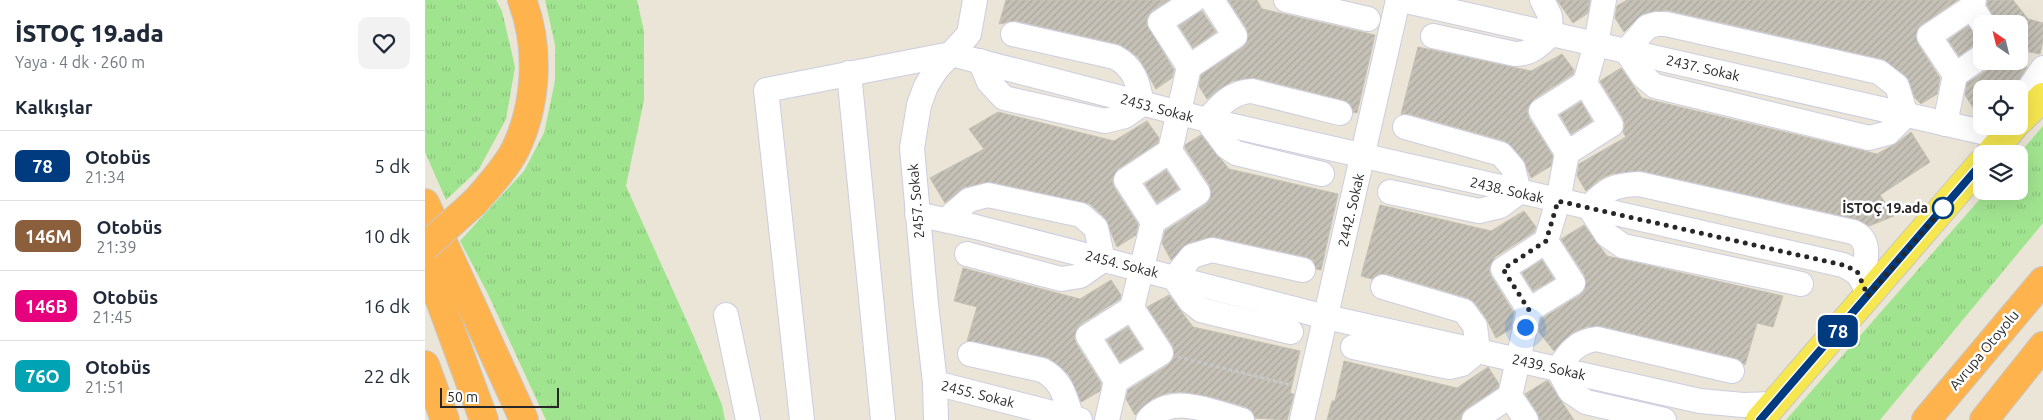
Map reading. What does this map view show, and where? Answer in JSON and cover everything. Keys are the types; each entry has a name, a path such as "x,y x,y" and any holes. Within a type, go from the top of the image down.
{"highway":[{"path":"425,248 475,202 514,152 528,114 534,73 533,47 522,0"},
{"path":"425,203 524,420"},
{"path":"425,260 484,420"},
{"name":"Avrupa Otoyolu","path":"1927,420 2043,281"},
{"path":"1984,420 2043,346"},
{"path":"425,365 445,420"}],"main road":[{"path":"2028,112 2043,97"},
{"path":"1767,412 1865,288 1973,173"}],"street":[{"name":"2457. Sokak","path":"936,420 935,383 912,148 919,105 926,86 969,34 974,15 975,0"},
{"path":"1117,381 1088,336 1132,308 1143,270 1153,222 1126,180 1170,151 1189,66 1160,22 1194,0"},
{"path":"1189,66 1235,36 1212,0"},
{"path":"1286,0 1368,19"},
{"name":"2437. Sokak","path":"1400,0 1945,124 1973,128"},
{"name":"2442. Sokak","path":"1302,420 1400,0"},
{"path":"1433,36 1515,54 1531,51 1551,34 1550,16 1542,0"},
{"path":"1529,310 1503,269 1546,241 1558,201 1567,153 1541,111 1585,83 1596,44 1604,0"},
{"path":"1955,75 1929,36 1976,10"},
{"path":"1626,51 1647,27 1666,24 1879,72 1887,76 1897,86 1906,115"},
{"path":"1013,34 1115,57 1137,78 1142,104"},
{"name":"2453. Sokak","path":"951,54 1142,104 1363,158"},
{"path":"802,420 766,90 951,54"},
{"path":"1945,124 1955,75 1973,63"},
{"path":"2028,90 2043,68"},
{"path":"849,74 883,420"},
{"path":"1567,153 1611,125 1585,83"},
{"path":"1322,174 1236,153 1227,147 1207,120 1230,97 1252,91 1339,113"},
{"path":"1390,192 1479,211 1500,206 1519,192 1513,168 1501,154 1405,127"},
{"path":"1153,222 1198,193 1170,151"},
{"name":"2438. Sokak","path":"1363,158 1843,265 1857,271 1865,288"},
{"path":"1801,284 1623,246 1607,235 1589,207 1605,190 1620,184 1639,184 1853,232 1861,235 1866,242 1865,288"},
{"path":"947,220 969,200 988,195 1081,215 1096,228 1103,260 1080,276 1061,279 967,254"},
{"name":"2454. Sokak","path":"917,214 947,220 1326,317"},
{"path":"1526,420 1511,396 1517,360 1529,310 1573,283 1546,241"},
{"path":"1291,332 1201,310 1191,302 1174,278 1192,256 1213,250 1303,270"},
{"path":"1353,347 1449,367 1462,364 1478,351 1475,326 1464,310 1383,287"},
{"path":"1107,420 1117,381 1161,353 1132,308"},
{"path":"727,315 748,420"},
{"name":"2439. Sokak","path":"1326,317 1700,401 1743,404 1767,412"},
{"path":"1664,420 1586,402 1570,391 1558,369 1575,347 1586,341 1597,339 1732,371"},
{"path":"970,354 1041,370 1049,374 1064,391 1073,419"},
{"name":"2455. Sokak","path":"935,383 1073,419"},
{"path":"1474,420 1511,396"},
{"path":"1148,420 1163,408 1179,404 1242,420"}],"path":[{"path":"1161,353 1309,390"}],"green space":[{"path":"425,0 496,0 502,11 515,67 506,119 479,169 446,200 425,152"},
{"path":"545,0 637,0 644,31 644,100 626,186 694,337 722,405 725,420 546,420 487,292 460,241 524,171 544,133 555,81 555,45"},
{"path":"2043,126 2043,223 1880,420 1786,420 1979,200 2028,200 2027,145"}],"building":[{"path":"1006,0 1169,0 1152,11 1146,23 1174,70 1172,78 1156,89 1138,57 1118,44 1016,21 999,24"},
{"path":"1228,0 1257,0 1262,9 1375,35 1357,113 1353,112 1350,104 1343,100 1255,78 1232,81 1207,99 1199,86 1201,75 1243,47 1247,42 1247,29"},
{"path":"1557,0 1590,0 1588,13 1573,23"},
{"path":"1627,0 1958,0 1921,25 1917,30 1918,44 1940,78 1937,94 1921,104 1915,98 1906,76 1882,59 1666,10 1642,14 1624,32 1615,18 1617,6"},
{"path":"1987,0 2013,0 2025,15 1992,15 1987,5"},
{"path":"1202,11 1216,32 1193,48 1179,26"},
{"path":"2028,19 2043,23 2043,41 2040,54 2028,52"},
{"path":"1968,26 1973,31 1973,46 1959,56 1948,40"},
{"path":"1418,47 1531,71 1562,54 1574,70 1573,74 1534,99 1527,111 1529,118 1553,156 1551,166 1531,178 1523,159 1505,141 1409,114 1401,114"},
{"path":"1621,68 1642,98 1877,154 1897,143 1911,132 1930,162 1880,195 1894,216 1869,226 1856,219 1642,171 1611,174 1599,180 1586,191 1577,176 1579,164 1626,137 1623,132 1625,125 1623,118 1600,81"},
{"path":"1988,70 2025,70 2019,80 1973,80 1973,108 1965,95 1967,83"},
{"path":"1581,102 1592,121 1571,134 1560,115"},
{"path":"998,112 1114,141 1147,121 1159,138 1158,143 1118,169 1112,180 1114,187 1138,224 1136,235 1117,247 1105,218 1090,204 991,182 965,187 945,203 930,178 984,149 969,129"},
{"path":"1201,135 1229,169 1338,194 1321,270 1316,269 1313,260 1306,257 1214,237 1188,243 1171,260 1162,243 1165,231 1205,205 1210,199 1210,186 1185,148 1185,145"},
{"path":"1166,170 1179,189 1157,203 1145,184"},
{"path":"1380,205 1491,231 1524,211 1536,227 1534,232 1495,257 1489,269 1491,276 1514,313 1511,329 1496,338 1486,318 1475,303 1468,298 1387,274 1379,274 1372,279 1361,276"},
{"path":"1584,225 1607,256 1783,296 1773,327 1757,323 1745,365 1735,358 1600,326 1586,327 1572,333 1554,351 1538,331 1541,319 1580,295 1585,289 1585,276 1561,239"},
{"path":"1542,260 1554,279 1533,291 1522,273"},
{"path":"963,268 1080,299 1111,280 1121,295 1120,299 1081,324 1074,336 1076,343 1101,383 1100,391 1081,402 1069,375 1049,358 967,341 977,307 954,301"},
{"path":"1169,295 1193,327 1300,351 1290,393 1294,394 1287,420 1255,418 1252,411 1246,407 1208,396 1181,392 1167,393 1152,399 1135,415 1126,399 1128,390 1168,365 1173,359 1173,346 1147,307"},
{"path":"1128,327 1142,349 1120,362 1107,340"},
{"path":"1344,361 1457,388 1488,367 1499,384 1498,388 1466,409 1460,420 1327,420 1332,401 1335,401"},
{"path":"1548,381 1574,420 1540,420 1525,394"}],"bus line":[{"name":"78","path":"1760,420 1973,173"}],"place":[{"name":"İSTOÇ 19.ada","path":"1943,208"}],"route":[{"path":"1525,327 1529,310 1503,269 1546,241 1558,201 1843,265 1857,271 1864,283 1868,296 1943,208"}]}
